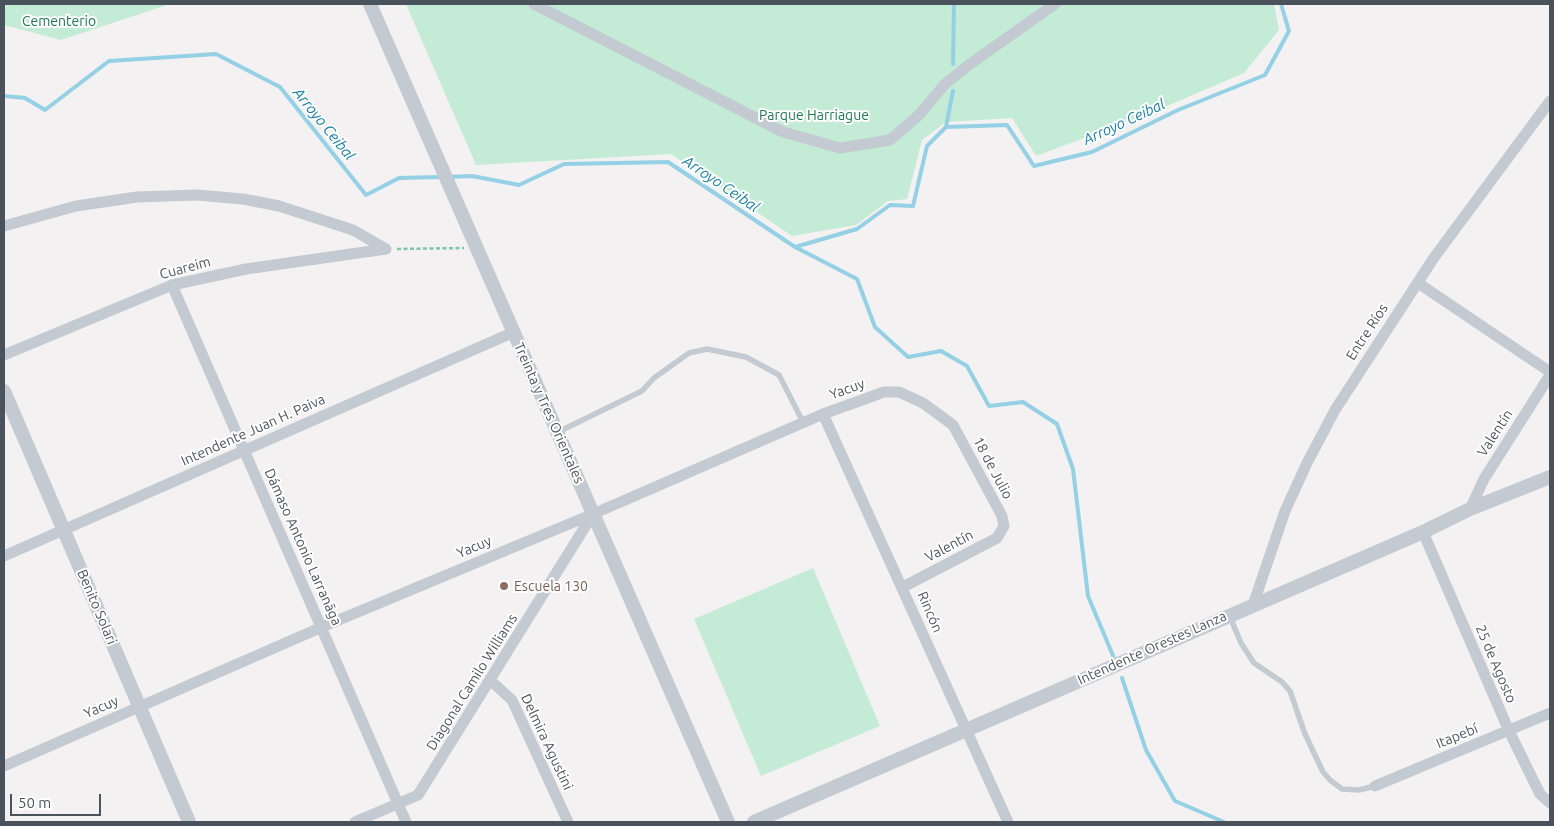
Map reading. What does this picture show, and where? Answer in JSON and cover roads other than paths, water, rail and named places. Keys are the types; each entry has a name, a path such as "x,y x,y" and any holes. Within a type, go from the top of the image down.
{"street":[{"name":"Treinta y Tres Orientales","path":"370,4 728,822"},
{"path":"534,4 782,132 840,148 890,140 919,115 945,84 1055,4"},
{"name":"Entre Ríos","path":"1254,605 1286,511 1307,463 1336,410 1418,283 1550,101"},
{"name":"Cuareim","path":"4,226 76,206 137,197 198,195 243,199 279,206 354,230 386,249 246,269 172,285 4,355"},
{"path":"1418,283 1550,374"},
{"name":"Dámaso Antonio Larranãga","path":"172,285 406,822"},
{"name":"Intendente Juan H. Paiva","path":"4,556 514,332"},
{"name":"Valentín","path":"1470,509 1484,479 1550,374"},
{"name":"Benito Solari","path":"4,391 190,822"},
{"name":"Yacuy","path":"4,766 322,627 593,514 803,422 884,392 899,392 923,403 954,425"},
{"name":"Rincón","path":"823,414 903,587 964,730 1008,822"},
{"name":"18 de Julio","path":"954,425 1002,516 1004,526"},
{"name":"Intendente Orestes Lanza","path":"754,822 1229,614 1423,532 1470,509 1550,477"},
{"name":"Diagonal Camilo Williams","path":"398,804 418,795 491,681 593,514"},
{"name":"Valentín","path":"903,587 997,538 1004,526"},
{"name":"25 de Agosto","path":"1423,532 1509,731 1540,794 1550,803"},
{"name":"Delmira Agustini","path":"491,681 512,700 568,822"},
{"name":"Itapebí","path":"1375,786 1550,713"},
{"path":"355,822 398,804"}],"lane":[{"path":"557,432 642,391 654,378 690,353 707,349 746,357 779,375 803,422"},
{"path":"1229,614 1241,643 1254,663 1282,682 1290,691 1305,734 1323,772 1330,780 1342,788 1358,790 1375,786"}],"waterway":[{"path":"953,64 954,4"},
{"name":"Arroyo Ceibal","path":"448,177 472,176 519,185 564,164 668,162 795,247 857,229 890,205 913,206 927,146 946,127 1007,125 1034,166 1092,152 1178,110 1265,75 1289,31 1281,4"},
{"name":"Arroyo Ceibal","path":"4,96 25,98 45,110 109,61 216,54 280,87 366,195 399,178 441,177"},
{"path":"946,127 953,91"},
{"path":"795,247 857,279 875,327 908,357 941,351 967,366 989,406 1023,402 1057,424 1073,469 1088,596 1114,658"},
{"path":"1122,678 1146,750 1175,801 1224,822"}],"place":[{"name":"Escuela 130","path":"504,586"}],"park label":[{"name":"Cementerio","path":"59,21"},
{"name":"Parque Harriague","path":"814,115"}]}
